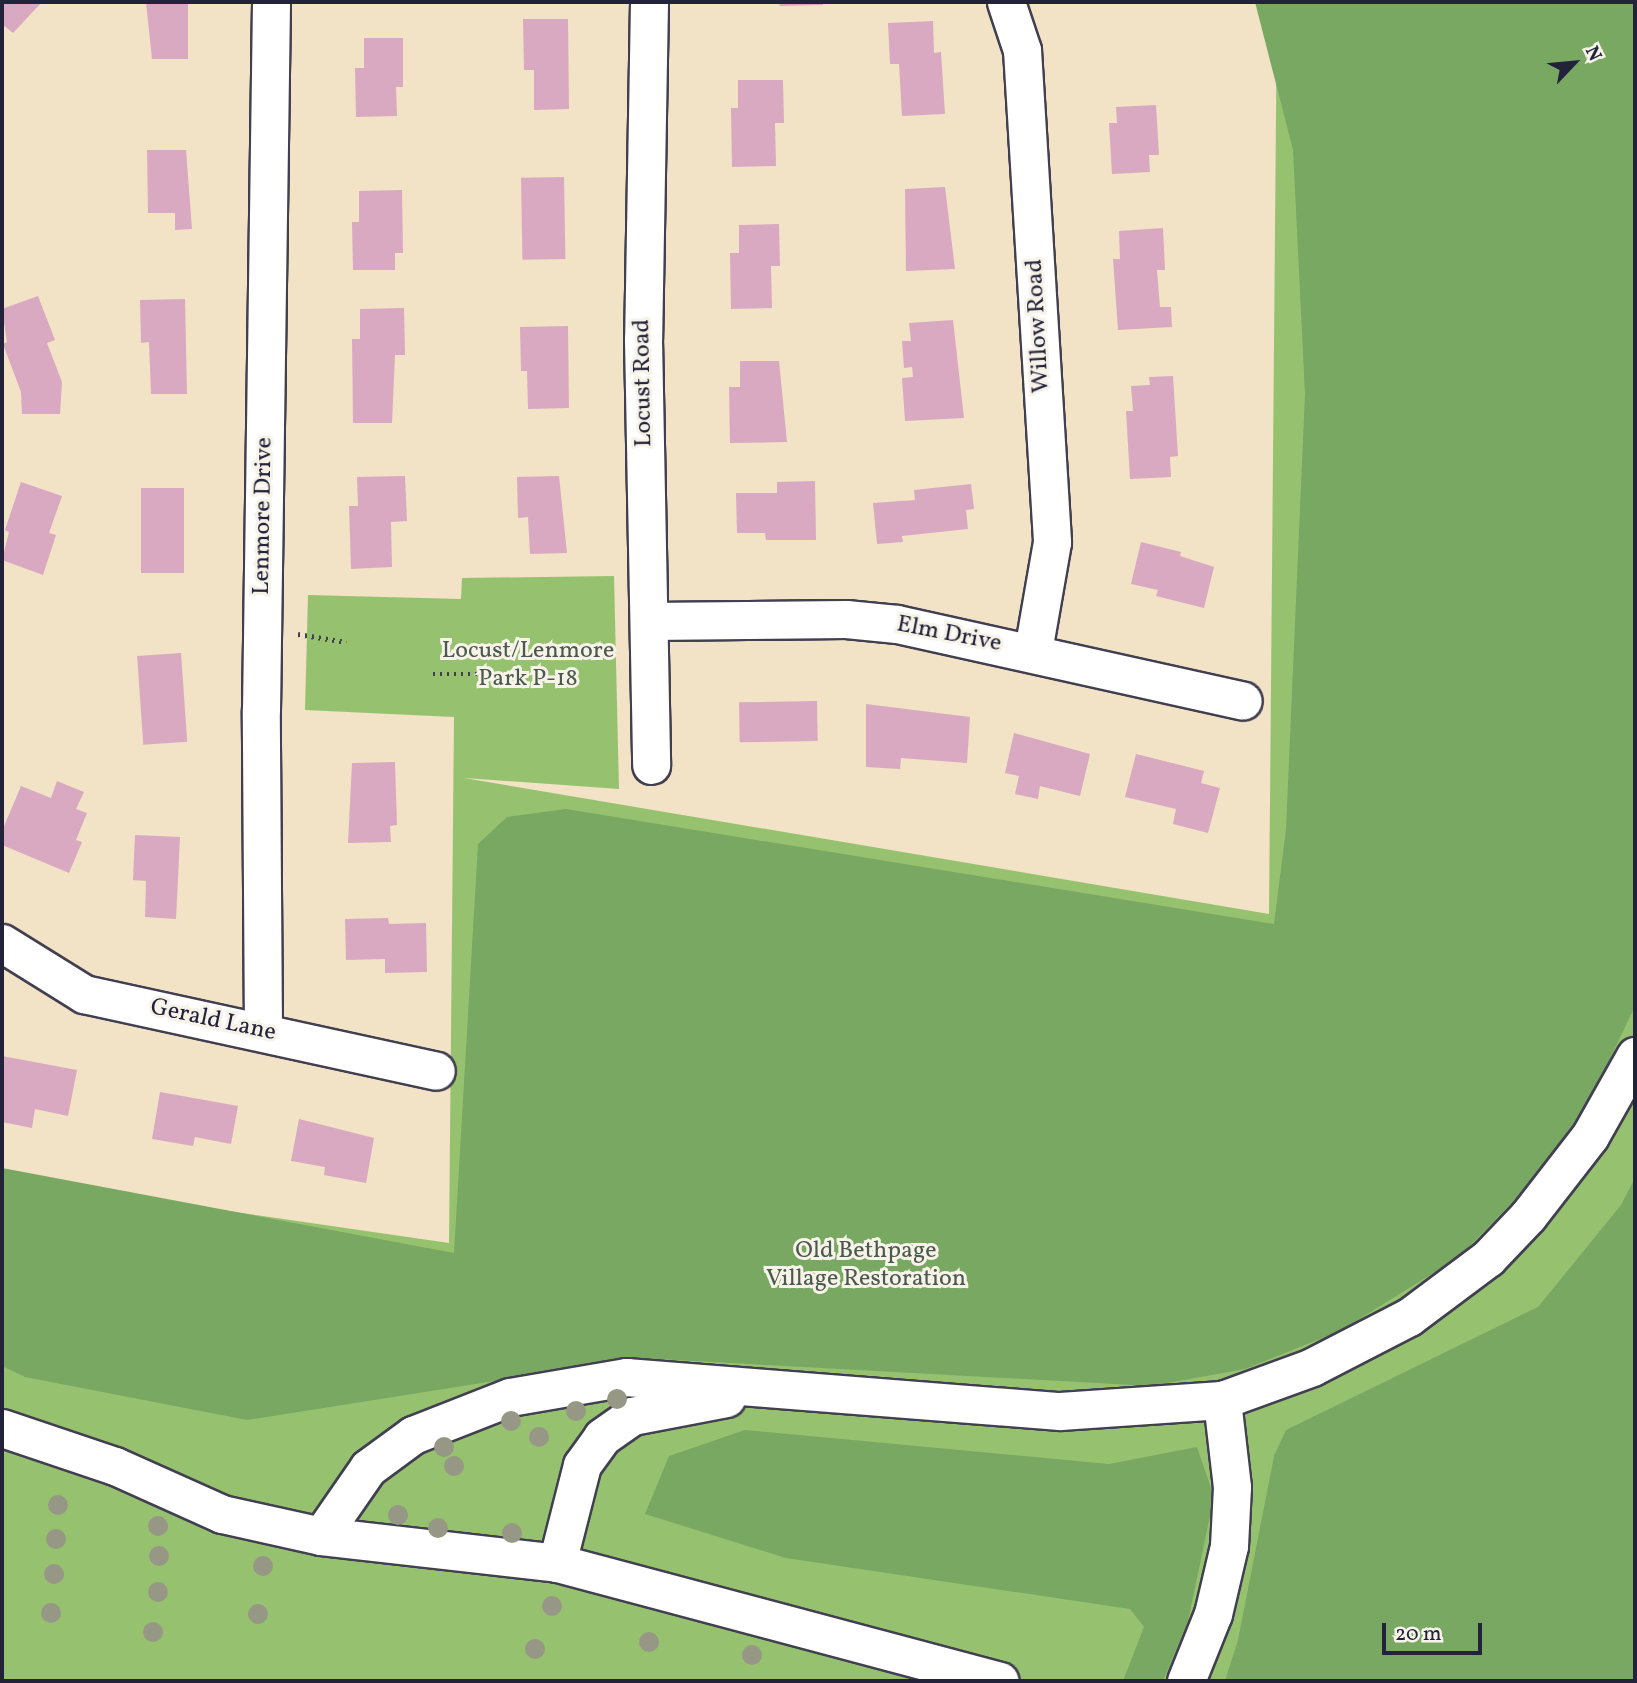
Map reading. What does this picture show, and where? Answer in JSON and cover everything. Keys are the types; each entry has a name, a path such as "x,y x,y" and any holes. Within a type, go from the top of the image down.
{"street":[{"name":"Lenmore Drive","path":"263,1031 261,710 271,2"},
{"name":"Locust Road","path":"649,2 643,339 651,765"},
{"name":"Willow Road","path":"1006,2 1022,50 1052,542 1033,651"},
{"name":"Elm Drive","path":"649,621 846,619 897,624 1033,651 1243,701"},
{"name":"Gerald Lane","path":"2,943 84,994 263,1031 436,1071"},
{"path":"321,1536 368,1468 413,1435 510,1397 626,1377 1060,1411 1222,1400 1312,1367 1409,1317 1488,1258 1528,1216 1590,1136 1635,1056"},
{"path":"557,1563 582,1465 602,1437 632,1416 769,1390"},
{"path":"1186,1681 1213,1614 1229,1546 1232,1487 1222,1400"},
{"path":"2,1428 116,1466 222,1514 321,1536 557,1563 1000,1681"}],"path":[{"path":"298,634 346,642"},
{"path":"433,674 503,674"}],"green space":[{"name":"Old Bethpage Village Restoration","path":"1255,2 1635,2 1635,1006 1591,1099 1528,1186 1459,1257 1340,1331 1245,1369 1151,1386 639,1358 247,1420 25,1377 2,1366 2,1168 454,1253 478,844 507,817 566,809 1274,924 1286,829 1305,394 1293,150"},
{"name":"Old Bethpage Village Restoration","path":"1277,2 1635,2 1635,1681 2,1681 2,1178 449,1243 454,717 305,710 308,595 461,599 462,578 614,576 619,789 464,778 1269,914"},
{"path":"1635,1178 1635,1681 1225,1681 1238,1640 1274,1456 1286,1430 1538,1307 1621,1205"},
{"path":"745,1430 1109,1464 1197,1447 1214,1497 1188,1621 1163,1681 1123,1681 1144,1627 1130,1609 786,1558 645,1514 669,1456"}],"building":[{"path":"2,2 42,2 13,33 2,24"},
{"path":"146,2 188,2 188,59 152,59"},
{"path":"779,2 823,2 823,5 780,6"},
{"path":"523,19 568,19 569,109 534,110 534,70 524,70"},
{"path":"933,21 934,53 941,52 945,114 902,116 899,64 890,64 888,23"},
{"path":"364,38 403,38 403,87 396,87 397,116 356,117 355,68 364,68"},
{"path":"738,80 783,80 784,123 775,123 776,166 732,167 731,108 738,108"},
{"path":"1156,105 1159,155 1149,155 1150,172 1112,174 1109,123 1117,123 1116,107"},
{"path":"147,150 186,150 192,229 175,230 175,213 148,213"},
{"path":"564,177 565,259 522,260 521,178"},
{"path":"945,187 955,269 906,271 905,189"},
{"path":"402,190 403,253 395,253 395,270 353,270 352,222 359,222 359,191"},
{"path":"779,224 780,266 771,266 772,308 731,309 730,253 739,253 739,225"},
{"path":"1163,228 1165,270 1157,270 1160,307 1171,307 1172,327 1118,330 1113,259 1120,259 1119,231"},
{"path":"38,296 55,340 47,343 62,382 60,414 22,414 21,392 3,344 7,342 2,309"},
{"path":"185,299 187,394 151,394 149,342 141,343 140,300"},
{"path":"404,308 405,355 395,355 392,423 353,423 352,339 360,339 360,309"},
{"path":"953,320 964,418 905,421 902,378 913,377 912,367 904,368 902,341 911,341 909,323"},
{"path":"568,326 569,408 528,409 527,371 521,371 520,327"},
{"path":"740,361 779,361 787,442 730,443 729,387 740,387"},
{"path":"1173,376 1178,456 1170,457 1171,477 1130,479 1126,411 1133,411 1131,386 1150,385 1149,377"},
{"path":"405,476 407,521 391,522 392,567 351,569 349,506 358,506 357,477"},
{"path":"559,476 567,553 530,554 528,517 518,518 517,477"},
{"path":"815,481 816,540 766,540 765,533 737,533 736,493 777,493 777,482"},
{"path":"21,482 62,496 49,533 56,535 43,575 2,560 9,532 5,530"},
{"path":"971,484 974,509 966,510 968,529 902,536 903,542 877,544 873,503 915,500 914,490"},
{"path":"141,488 184,488 184,573 141,573"},
{"path":"1141,542 1181,552 1180,556 1214,567 1204,608 1156,596 1158,590 1131,584"},
{"path":"181,653 187,742 143,745 137,656"},
{"path":"817,701 818,741 740,742 739,702"},
{"path":"866,704 970,717 967,763 901,758 900,769 866,767"},
{"path":"1014,733 1090,754 1080,796 1040,786 1038,799 1015,794 1019,776 1005,773"},
{"path":"1136,754 1204,771 1201,783 1220,788 1208,833 1173,824 1176,809 1125,797"},
{"path":"395,762 397,825 390,826 391,842 348,843 352,763"},
{"path":"57,781 84,792 76,809 87,813 76,840 82,842 69,873 2,845 2,831 21,786 51,798"},
{"path":"135,835 180,837 176,919 145,917 146,881 133,880"},
{"path":"388,918 389,924 426,923 427,972 385,973 385,959 346,960 345,919"},
{"path":"2,1056 77,1070 68,1116 35,1109 32,1128 2,1122"},
{"path":"160,1092 238,1106 231,1144 195,1137 193,1146 152,1139"},
{"path":"299,1119 374,1138 366,1183 324,1175 325,1167 291,1161"}],"park label":[{"name":"Locust/Lenmore Park P-18","path":"528,666"}]}
